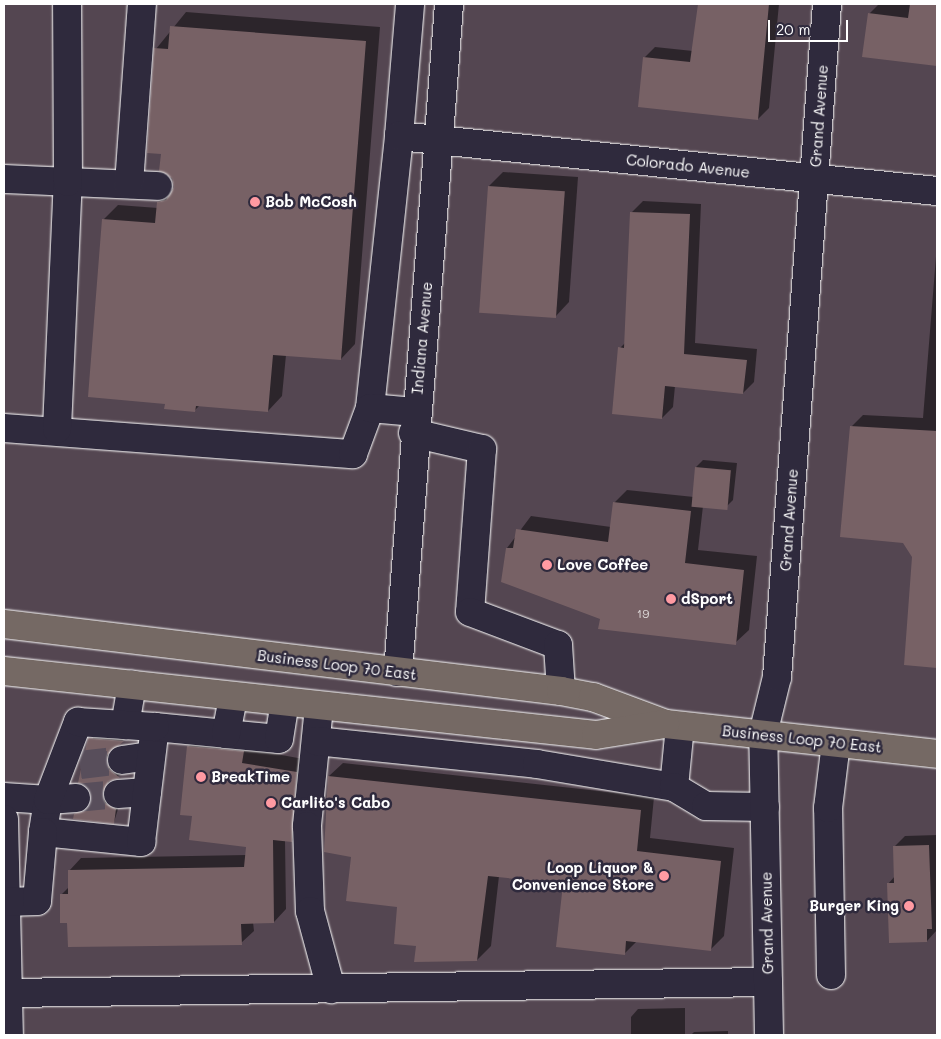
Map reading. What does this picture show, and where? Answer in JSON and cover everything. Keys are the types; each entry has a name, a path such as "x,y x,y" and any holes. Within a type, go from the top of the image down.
{"main road":[{"name":"Business Loop 70 East","path":"4,624 561,692 593,698 673,725 937,754"},
{"name":"Business Loop 70 East","path":"4,671 319,707 596,735 673,725"}],"street":[{"path":"57,429 68,182 67,4"},
{"path":"129,184 142,4"},
{"path":"4,428 57,429 353,454 370,408 399,136 410,4"},
{"name":"Indiana Avenue","path":"398,672 414,423 449,4"},
{"name":"Grand Avenue","path":"769,1035 763,734 777,677 826,4"},
{"name":"Colorado Avenue","path":"399,136 937,191"},
{"path":"4,179 158,186"},
{"path":"370,408 482,449 470,612 558,645 561,692"},
{"path":"125,725 132,685"},
{"path":"226,734 233,697"},
{"path":"6,902 37,900 48,800 69,767 78,722 155,727 279,739 285,702"},
{"path":"319,707 306,826 310,911 331,988"},
{"path":"474,758 479,724"},
{"path":"673,725 674,787"},
{"path":"44,832 140,842 155,727"},
{"path":"537,764 541,730"},
{"path":"316,741 537,764 674,787 706,806 765,807"},
{"path":"831,976 828,808 836,743"},
{"path":"122,760 151,756"},
{"path":"118,794 147,792"},
{"path":"4,797 48,800 76,798"},
{"path":"4,819 9,1035"},
{"path":"8,993 768,982"}],"shaded area":[{"path":"4,4 937,4 937,1035 4,1035"}],"building":[{"path":"698,4 769,4 758,120 638,107 643,57 690,62"},
{"path":"910,4 937,4 937,66 862,57 868,13 908,18"},
{"name":"Bob McCosh","path":"170,26 366,41 341,360 273,355 268,412 196,406 195,412 164,409 165,404 88,397 102,219 155,223 157,202 166,200 174,187 172,178 159,171 161,154 147,153 154,48 168,49"},
{"path":"488,186 565,191 556,318 479,313"},
{"path":"630,212 690,214 684,354 747,360 743,394 665,386 662,419 612,414 618,347 624,348"},
{"path":"850,426 937,431 937,668 904,665 912,557 903,543 840,537"},
{"path":"695,467 731,470 727,510 692,507"},
{"name":"dSport","path":"613,502 691,511 685,563 744,570 736,645 598,629 600,619 501,582 506,548 513,548 516,529 608,542"},
{"path":"88,738 124,741 107,755 109,769 120,778 109,781 102,795 105,803 116,809 114,824 73,819 74,814 90,805 92,797 89,789 78,783"},
{"path":"187,746 244,751 242,763 297,772 292,842 273,840 274,923 241,924 242,945 68,947 67,923 60,923 60,894 68,894 68,870 244,867 246,847 189,840 192,816 180,815"},
{"path":"328,776 641,810 637,851 721,861 711,951 626,941 625,955 556,947 563,884 488,876 477,961 414,962 416,946 394,944 397,907 346,901 351,857 324,852"},
{"name":"Burger King","path":"929,845 932,929 927,929 927,942 889,943 887,883 894,883 893,846"}],"tunnel":[{"path":"80,765 122,760"},
{"path":"76,798 118,794"}],"place":[{"name":"Bob McCosh","path":"255,202"},
{"name":"Love Coffee","path":"547,565"},
{"name":"dSport","path":"671,599"},
{"name":"BreakTime","path":"201,777"},
{"name":"Carlito's Cabo","path":"271,803"},
{"name":"Loop Liquor & Convenience Store","path":"664,876"},
{"name":"Burger King","path":"909,906"}]}
